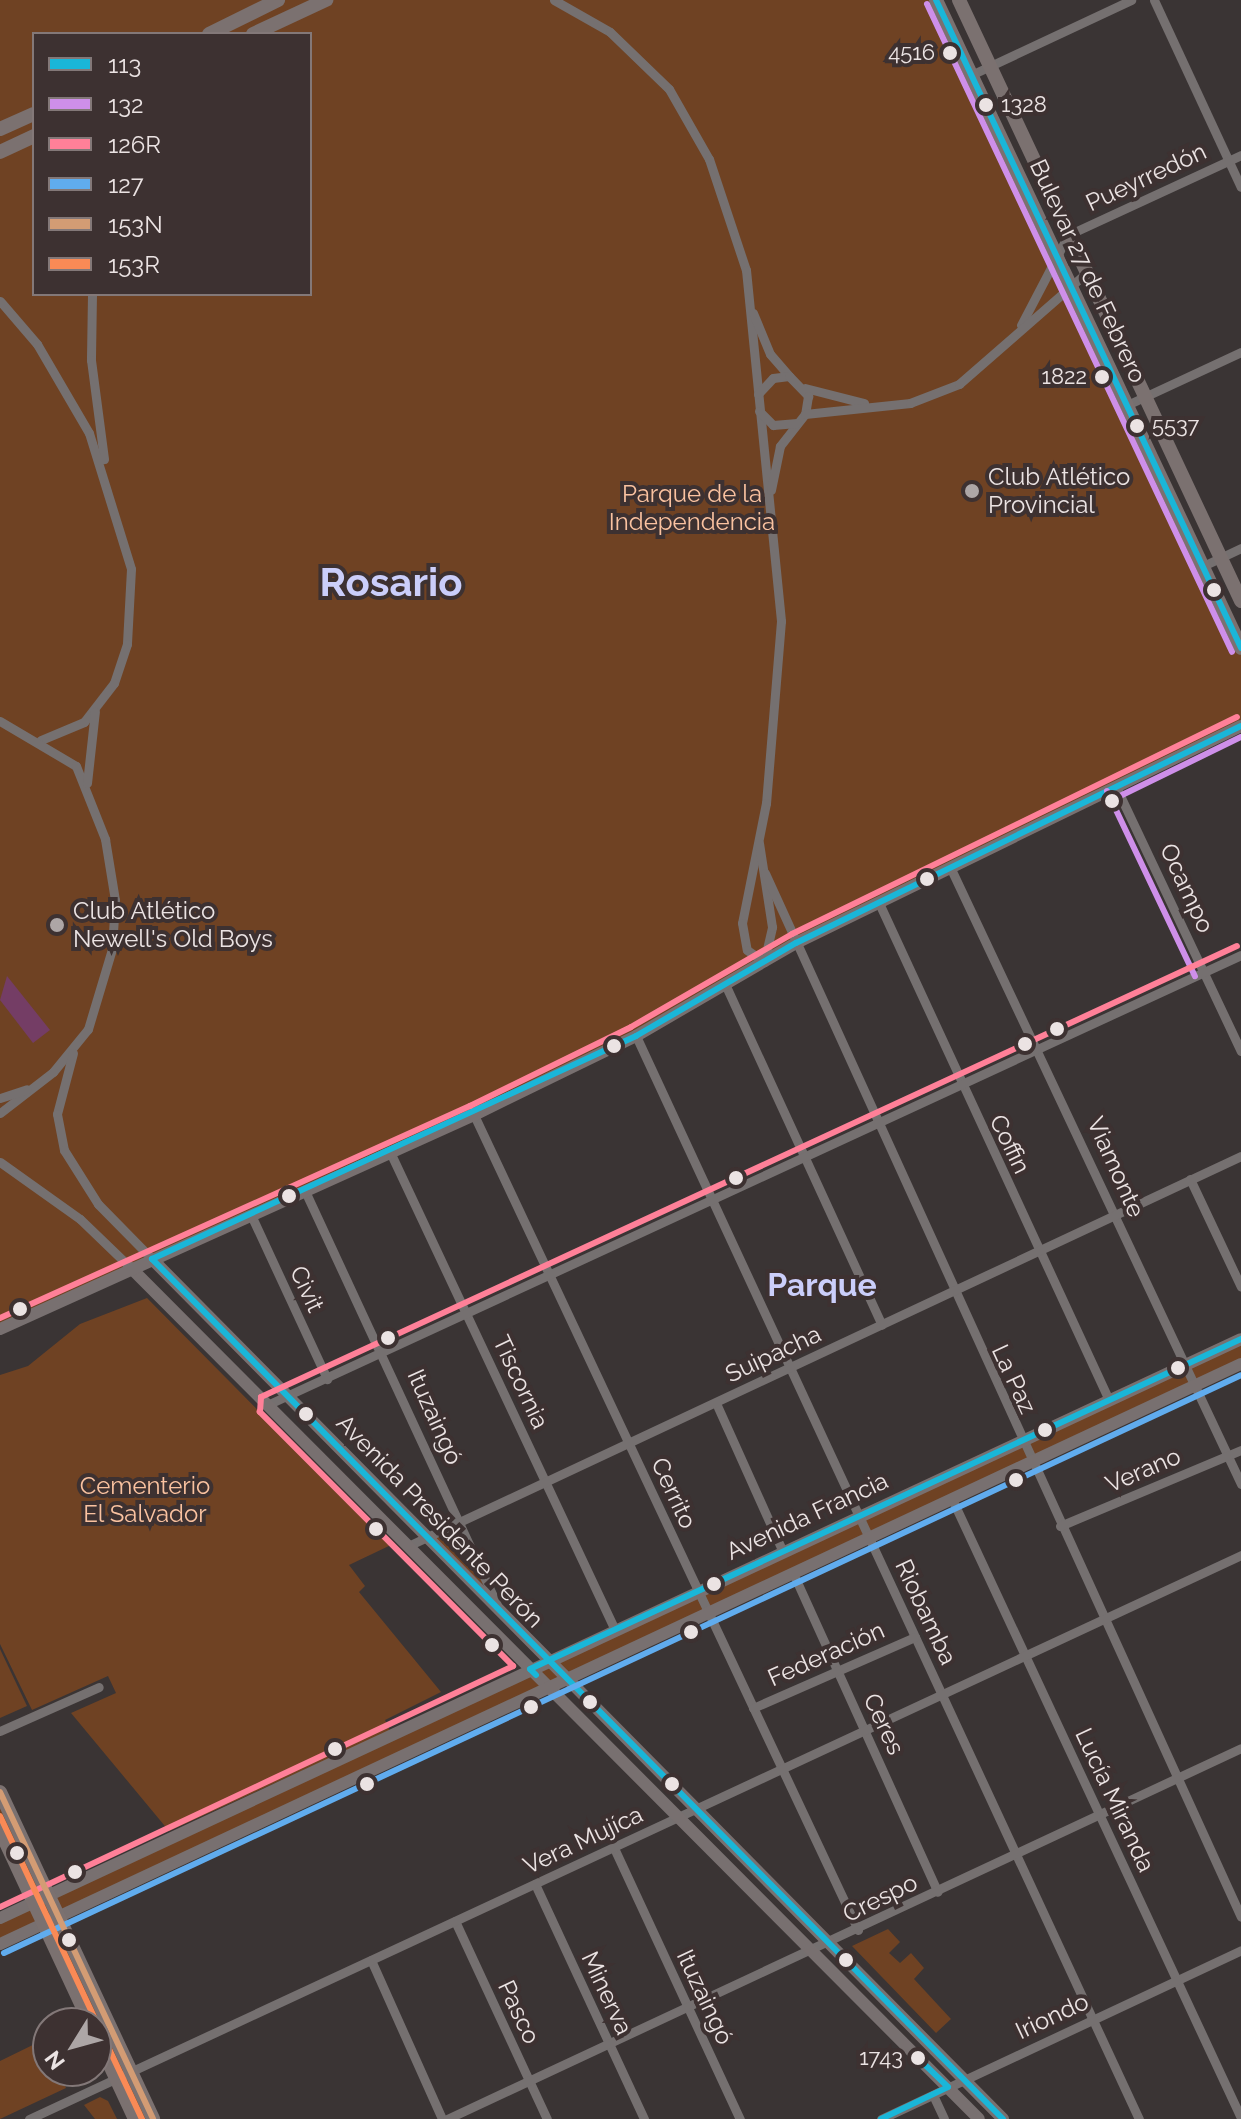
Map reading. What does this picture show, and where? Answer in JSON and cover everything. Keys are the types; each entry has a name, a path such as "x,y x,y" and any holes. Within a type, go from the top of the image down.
{"main road":[{"path":"213,32 278,0"},
{"path":"257,32 326,0"},
{"name":"Bulevar 27 de Febrero","path":"936,0 1241,648"},
{"name":"Bulevar 27 de Febrero","path":"959,0 1241,601"},
{"path":"0,129 32,115"},
{"path":"0,152 32,137"},
{"path":"0,1329 474,1115 636,1036 796,943 1241,726"},
{"name":"Avenida Presidente Perón","path":"152,1259 546,1662 1003,2119"},
{"name":"Avenida Presidente Perón","path":"131,1268 979,2119"},
{"name":"Avenida Francia","path":"0,1918 290,1786 530,1669 1241,1339"},
{"name":"Avenida Francia","path":"0,1944 1241,1364"},
{"path":"452,1708 460,1729"},
{"path":"290,1786 294,1807"},
{"path":"0,1792 153,2119"},
{"path":"0,1830 83,2007"},
{"path":"112,2070 135,2119"}],"street":[{"path":"554,0 640,56 692,122 726,200 752,309 770,354 789,376 805,388 871,405"},
{"path":"971,75 1131,0"},
{"path":"1154,0 1241,187"},
{"name":"Pueyrredón","path":"1068,235 1241,155"},
{"path":"1018,331 1055,251 1068,235"},
{"path":"770,494 780,446 805,414 910,403 959,384 1018,331 1073,289 1085,274"},
{"path":"92,296 91,360 107,474"},
{"path":"0,301 60,379 107,474 124,528 131,599 124,663 95,711 87,784 115,900 102,998 75,1048 57,1114 64,1150 98,1204 152,1259"},
{"path":"752,309 759,411 781,621 759,843 742,938 764,962"},
{"path":"1127,405 1241,352"},
{"path":"758,394 765,383 789,376"},
{"path":"805,388 805,414"},
{"path":"759,411 773,425 797,423"},
{"path":"1203,566 1241,548"},
{"path":"41,740 95,711"},
{"path":"0,721 62,752 87,784"},
{"name":"Ocampo","path":"1116,787 1241,1051"},
{"path":"759,843 772,927 764,962"},
{"name":"La Paz","path":"760,861 951,1292 1241,1917"},
{"name":"Viamonte","path":"951,869 1041,1047 1115,1215 1241,1484"},
{"name":"Coffin","path":"879,903 960,1085 1109,1400"},
{"path":"267,1405 385,1354 1241,955"},
{"path":"725,984 882,1325"},
{"name":"Riobamba","path":"636,1036 716,1198 790,1368 1139,2119"},
{"path":"0,1113 37,1085 75,1048"},
{"path":"0,1098 37,1085"},
{"name":"Cerrito","path":"474,1115 858,1930"},
{"name":"Tiscornia","path":"390,1152 615,1630"},
{"name":"Suipacha","path":"408,1546 1241,1156"},
{"path":"0,1162 80,1219 131,1268"},
{"path":"1190,1179 1241,1287"},
{"name":"Ituzaingó","path":"305,1191 385,1354 504,1618"},
{"name":"Civit","path":"251,1215 327,1379"},
{"path":"716,1403 783,1552"},
{"name":"Verano","path":"1060,1526 1241,1450"},
{"name":"Lucía Miranda","path":"952,1499 1241,2118"},
{"name":"Vera Mujíca","path":"29,2119 1241,1555"},
{"name":"Ceres","path":"793,1573 938,1892"},
{"name":"Federación","path":"753,1708 915,1637"},
{"path":"0,1731 99,1687"},
{"name":"Crespo","path":"444,2119 829,1945 1241,1748"},
{"name":"Ituzaingó","path":"614,1848 740,2119"},
{"name":"Minerva","path":"535,1884 644,2119"},
{"name":"Pasco","path":"455,1921 547,2119"},
{"name":"Iriondo","path":"881,2119 1241,1950"},
{"path":"371,1960 444,2119"},
{"path":"933,2095 944,2119"}],"green space":[{"name":"Parque de la Independencia","path":"0,0 936,0 1241,648 1241,726 796,943 636,1036 0,1329"},
{"name":"Cementerio El Salvador","path":"147,1298 391,1545 349,1565 365,1586 359,1592 441,1692 385,1720 390,1731 169,1831 71,1713 116,1693 108,1676 32,1710 0,1644 0,1375 28,1366 80,1324"},
{"path":"1241,1339 1241,1364 59,1917 101,2007 82,2007 44,1925 0,1944 0,1918 34,1902 0,1830 0,1792 48,1895"},
{"path":"458,1530 484,1586 435,1538"},
{"path":"0,1649 27,1706 0,1718"},
{"path":"888,1929 900,1942 889,1953 900,1963 911,1953 924,1968 914,1979 951,2019 936,2033 852,1946"},
{"path":"112,2031 153,2119 135,2119 112,2070"},
{"path":"32,2045 32,2087 66,2088 0,2119 0,2061"},
{"path":"100,2097 108,2101 117,2119 95,2119 84,2105"}],"shaded area":[{"path":"7,976 50,1030 33,1043 0,1000"}],"transit line":[{"name":"113","path":"936,0 1241,648"},
{"name":"132","path":"927,4 1232,652"},
{"name":"126R","path":"0,1318 470,1106 631,1027 792,934 1237,717"},
{"name":"113","path":"1003,2119 152,1259 636,1036 796,943 1241,726"},
{"name":"132","path":"1120,796 1241,737"},
{"name":"132","path":"1107,791 1195,976"},
{"name":"126R","path":"0,1907 513,1666 260,1412 261,1397 1237,946"},
{"name":"113","path":"536,1675 530,1669 1241,1339"},
{"name":"127","path":"4,1953 1241,1375"},
{"name":"153N","path":"0,1792 153,2119"},
{"name":"153R","path":"0,1816 142,2119"},
{"name":"113","path":"881,2119 948,2087 918,2058"}],"place":[{"name":"4516","path":"950,53"},
{"name":"1328","path":"986,105"},
{"name":"1822","path":"1102,377"},
{"name":"5537","path":"1137,426"},
{"name":"Club Atlético Provincial","path":"972,491"},
{"name":"Club Atlético Newell's Old Boys","path":"57,925"},
{"name":"1743","path":"918,2058"}],"district":[{"name":"Rosario","path":"391,582"},
{"name":"Parque","path":"822,1285"}]}
